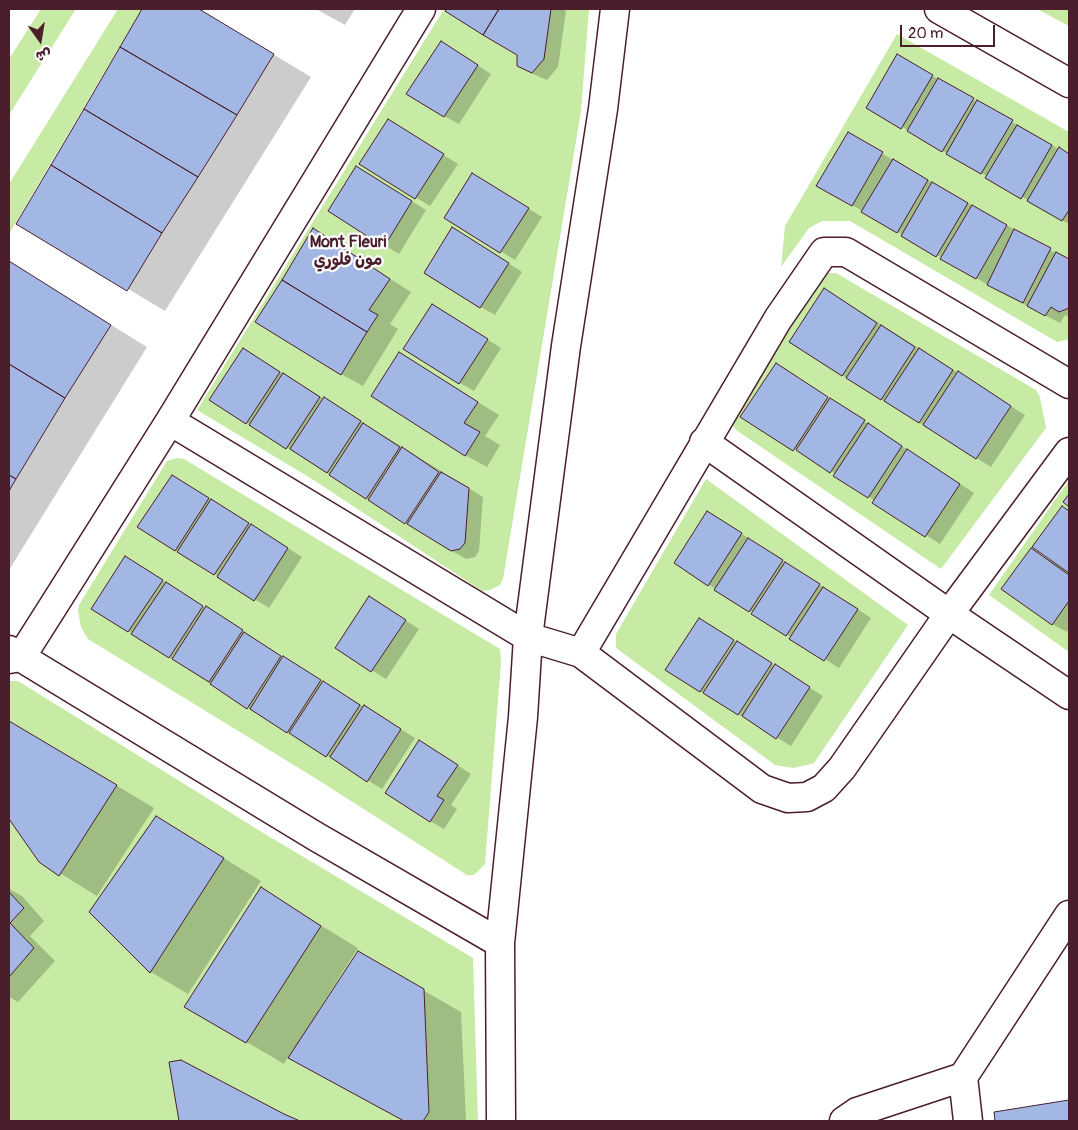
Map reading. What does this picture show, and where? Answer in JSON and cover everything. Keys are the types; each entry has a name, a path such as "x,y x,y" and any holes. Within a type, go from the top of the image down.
{"street":[{"path":"421,9 170,421 13,655 314,836 500,943"},
{"path":"501,1121 500,943 523,717 528,637 566,346 603,109 615,9"},
{"path":"939,9 1069,83"},
{"path":"581,653 778,318 824,252 846,252 1069,384"},
{"path":"170,421 528,637 581,653 762,789 788,798 807,797 824,788 842,768 948,614 1069,452"},
{"path":"704,442 948,614 1069,695"},
{"path":"844,1121 857,1112 963,1077 1069,915"},
{"path":"963,1077 968,1121"}],"green space":[{"path":"41,9 76,9 9,115 9,59"},
{"path":"118,9 142,9 9,234 9,184"},
{"path":"444,9 589,9 581,111 503,579 500,585 490,590 482,591 312,479 197,410"},
{"path":"1037,9 1069,9 1069,26"},
{"path":"897,34 1069,132 1069,339 1057,342 850,221 822,221 809,228 781,267 785,226"},
{"path":"826,273 836,273 1036,390 1040,397 1046,428 941,569 736,430 730,422 818,277"},
{"path":"177,458 184,459 500,649 501,662 485,864 474,875 467,875 315,778 88,639 81,627 78,611 79,605 167,461"},
{"path":"706,479 908,625 814,763 793,768 775,765 616,648 616,634"},
{"path":"1069,480 1069,652 989,595"},
{"path":"9,681 18,681 265,834 473,958 478,1121 9,1121"}],"building":[{"path":"142,9 199,9 274,54 237,115 120,47"},
{"path":"447,9 499,9 483,35 445,11"},
{"path":"499,9 551,9 544,59 532,73 517,66 517,55 483,35"},
{"path":"441,41 478,65 444,117 406,94"},
{"path":"120,47 237,115 198,177 84,109"},
{"path":"897,54 933,75 901,129 866,108"},
{"path":"938,78 974,98 942,152 907,131"},
{"path":"977,100 1013,120 981,174 946,154"},
{"path":"84,109 198,177 162,233 51,165"},
{"path":"388,119 444,154 415,199 359,164"},
{"path":"1017,125 1052,145 1021,199 985,178"},
{"path":"848,132 883,152 852,206 816,186"},
{"path":"1059,147 1069,154 1069,210 1062,221 1027,201"},
{"path":"893,159 928,180 897,233 861,212"},
{"path":"51,165 162,233 127,291 16,224"},
{"path":"356,166 412,201 384,247 328,211"},
{"path":"472,173 529,208 500,253 444,218"},
{"path":"932,182 968,203 936,257 901,236"},
{"path":"972,205 1007,225 976,279 940,259"},
{"path":"452,227 509,263 480,308 424,273"},
{"path":"313,228 390,279 369,310 378,315 367,332 282,280"},
{"path":"1014,229 1051,248 1023,303 987,285"},
{"path":"1056,252 1069,259 1069,308 1059,312 1051,307 1045,316 1027,306"},
{"path":"9,261 111,325 65,398 9,364"},
{"path":"282,280 367,332 341,375 255,322"},
{"path":"824,288 877,323 842,376 789,342"},
{"path":"432,304 488,339 459,384 403,349"},
{"path":"881,325 915,347 881,400 846,378"},
{"path":"243,348 280,372 246,424 209,400"},
{"path":"919,348 953,370 919,423 884,401"},
{"path":"399,352 478,402 464,423 480,432 465,456 371,396"},
{"path":"776,363 828,397 793,451 740,417"},
{"path":"9,364 65,398 16,479 9,475"},
{"path":"958,371 1011,406 976,459 923,425"},
{"path":"283,373 320,397 286,449 249,425"},
{"path":"324,397 361,421 327,473 290,449"},
{"path":"830,398 865,420 830,473 796,450"},
{"path":"363,423 400,447 366,499 329,475"},
{"path":"868,423 902,446 868,498 833,476"},
{"path":"402,447 439,472 405,524 368,500"},
{"path":"907,449 960,484 925,537 872,503"},
{"path":"441,472 469,488 465,543 460,549 451,551 407,524"},
{"path":"9,475 16,479 9,491"},
{"path":"172,475 209,498 175,551 137,527"},
{"path":"1069,494 1069,507 1063,502"},
{"path":"211,499 249,523 214,575 177,552"},
{"path":"1062,506 1069,511 1069,573 1032,547"},
{"path":"707,511 742,533 708,586 674,563"},
{"path":"251,524 288,548 254,601 217,577"},
{"path":"748,538 783,560 749,612 714,590"},
{"path":"1031,548 1069,575 1069,601 1052,625 1001,589"},
{"path":"125,556 163,580 128,632 91,609"},
{"path":"785,562 820,584 786,636 751,614"},
{"path":"166,582 203,606 169,658 131,634"},
{"path":"823,587 858,609 824,661 789,639"},
{"path":"369,596 406,620 371,672 335,648"},
{"path":"206,606 243,630 209,682 172,659"},
{"path":"699,618 734,640 700,692 665,670"},
{"path":"244,632 281,656 247,709 210,684"},
{"path":"737,641 772,663 738,715 703,693"},
{"path":"283,656 321,680 287,733 250,709"},
{"path":"775,664 810,687 776,739 742,716"},
{"path":"323,681 360,705 326,757 289,733"},
{"path":"364,705 401,729 367,782 330,757"},
{"path":"9,721 117,785 59,876 39,862 9,819"},
{"path":"419,740 458,765 437,796 444,800 430,822 385,793"},
{"path":"156,816 224,858 150,973 89,912"},
{"path":"261,887 321,926 246,1043 184,1007"},
{"path":"9,892 24,908 10,923 34,948 9,977"},
{"path":"358,951 424,989 429,1112 423,1121 404,1121 288,1058"},
{"path":"181,1060 300,1121 179,1121 169,1062"},
{"path":"1069,1100 1069,1121 995,1121 994,1112"}],"district":[{"name":"Mont Fleuri مون فلوري","path":"348,252"}]}
